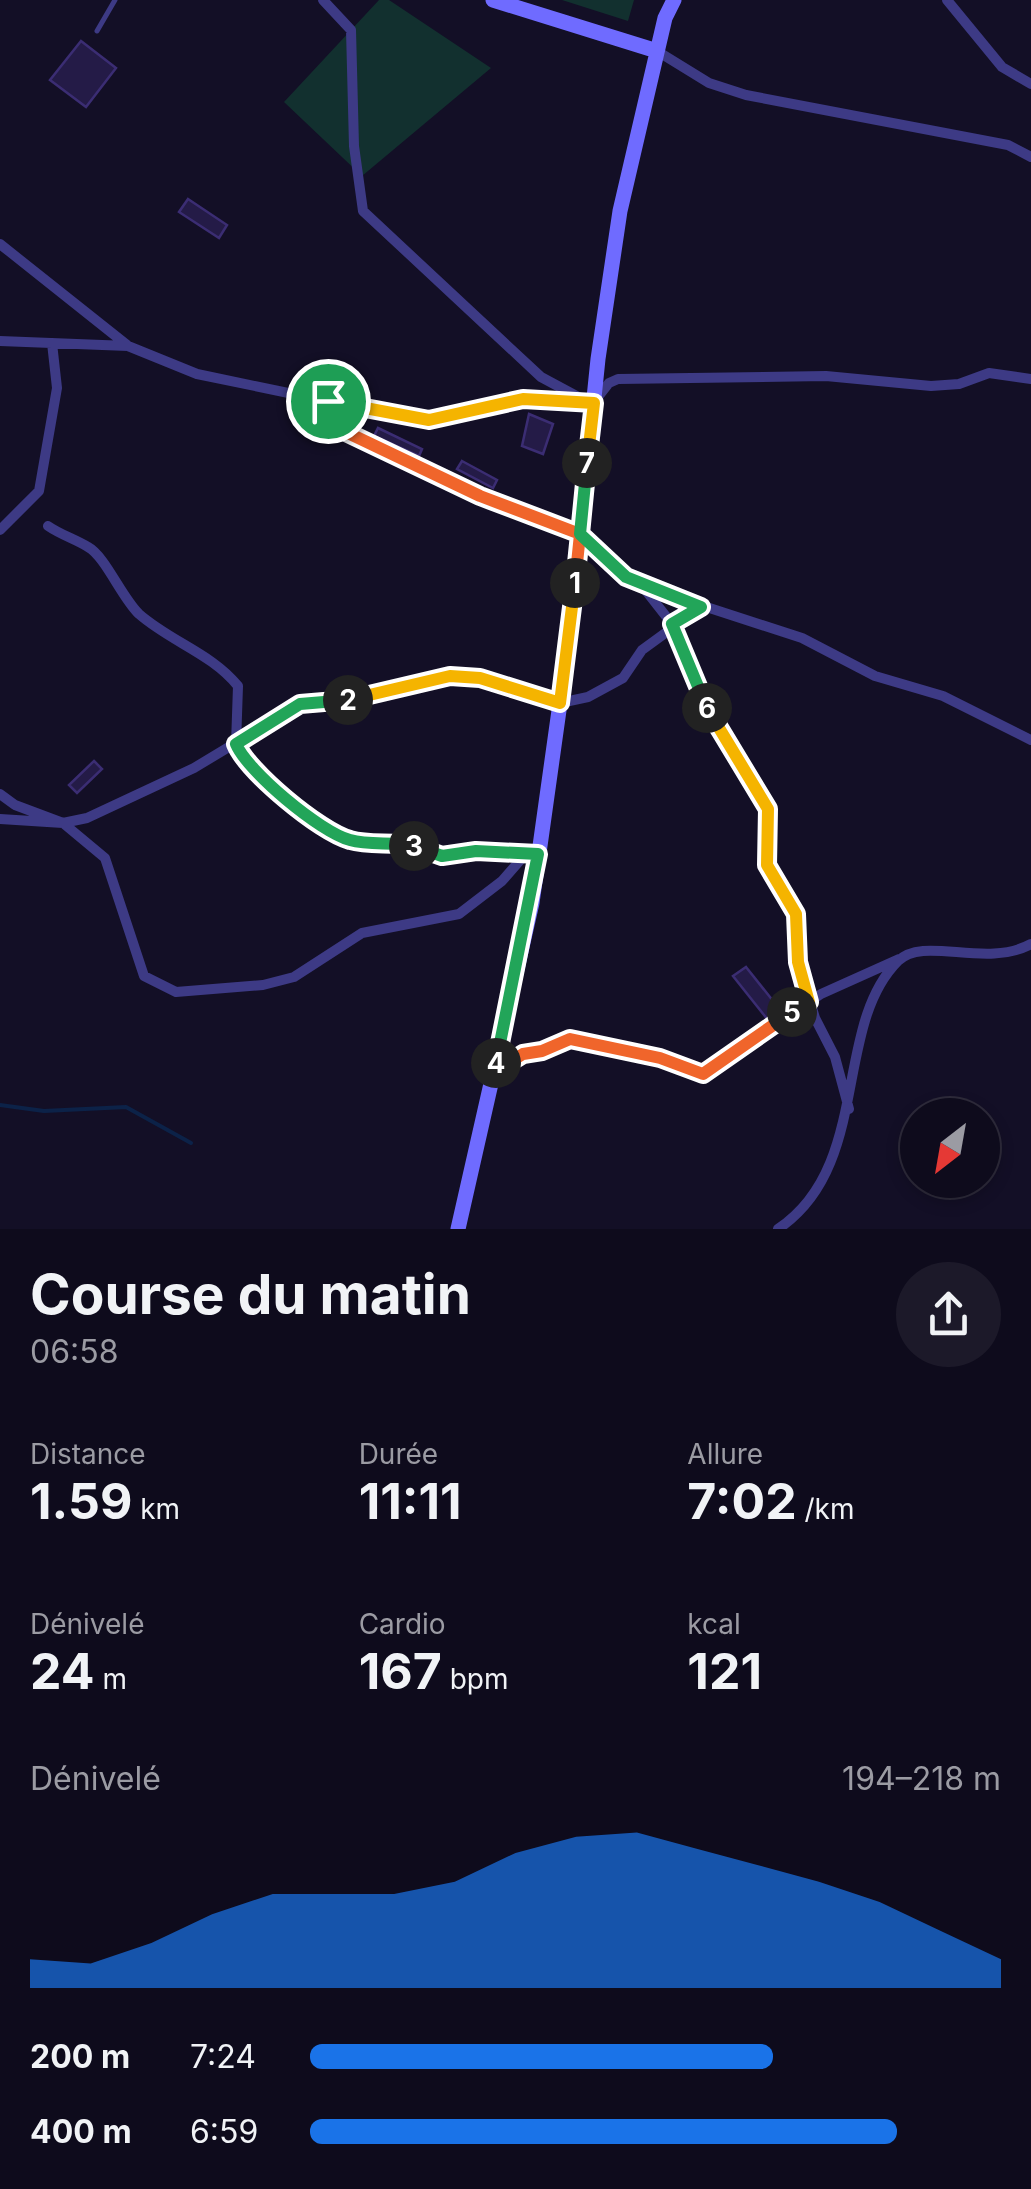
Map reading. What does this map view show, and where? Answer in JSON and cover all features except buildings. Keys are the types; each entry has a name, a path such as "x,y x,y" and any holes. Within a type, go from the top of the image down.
{"street":[{"path":"323,0 351,30 354,146 363,212 541,377 594,403"},
{"path":"493,0 657,51 708,83 746,95 1008,145 1031,157"},
{"path":"458,1229 494,1072 560,703 620,210 657,51 674,0"},
{"path":"947,0 1002,67 1031,84"},
{"path":"0,244 128,346 197,374 429,420 523,399 594,403"},
{"path":"0,341 128,346"},
{"path":"0,530 39,491 57,388 52,344"},
{"path":"594,403 608,383 618,379 826,376 931,386 958,384 988,372 1031,379"},
{"path":"328,401 348,433 480,496 580,534 606,561 642,586 802,638 875,676 942,696 1031,740"},
{"path":"48,526 89,547 137,612 163,632 211,658 230,675 238,686 236,744 244,762 323,828 351,841 410,844 442,856 476,851 530,856"},
{"path":"642,586 672,624 707,708 768,809 767,865 796,914 798,962 809,1002 835,1057 849,1109"},
{"path":"0,820 63,823 88,818 236,744 300,704 357,698 450,676 480,678 560,703 613,685 642,650 672,624 701,607"},
{"path":"0,794 15,805 63,823 110,865 144,976 176,992 263,985 294,977 362,933 458,914 530,856"},
{"path":"494,1072 523,1054 570,1039 660,1058 703,1074 809,1002 899,959 929,949 995,956 1031,944"},
{"path":"778,1229 793,1219 811,1194 849,1109 868,1004 899,959"}],"lane":[{"path":"97,31 116,0"}],"green space":[{"path":"379,0 389,0 491,68 362,176 284,102"},
{"path":"562,0 634,0 628,21"}],"waterway":[{"path":"0,1105 44,1111 126,1107 191,1143"}],"route":[{"path":"328,401 338,424 348,433 480,496 580,534 560,703 480,678 450,676 341,701 300,704 278,714 236,744 244,762 323,828 351,841 410,844 442,856 476,851 523,857 538,854 532,903 494,1072 523,1054 570,1039 660,1058 694,1075 703,1074 809,1002 798,962 796,914 767,865 768,809 732,756 707,708 672,624 701,607 626,577 580,534 594,403 523,399 429,420 328,401"}]}
